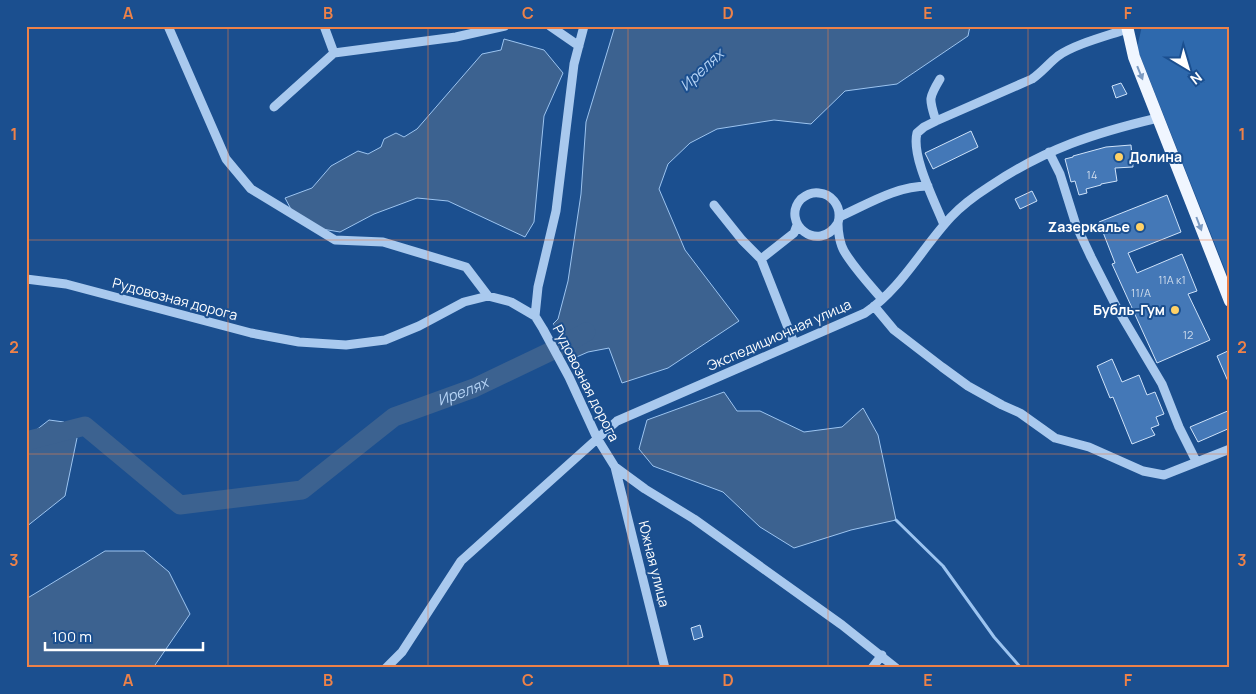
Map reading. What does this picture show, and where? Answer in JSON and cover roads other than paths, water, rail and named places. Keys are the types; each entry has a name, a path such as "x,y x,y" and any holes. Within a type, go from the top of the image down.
{"main road":[{"path":"1127,28 1134,57 1230,301"}],"street":[{"path":"168,26 226,159 251,189 335,240 383,242 466,268 488,296"},
{"path":"324,26 334,52"},
{"path":"274,107 334,52 456,37 505,26"},
{"path":"550,26 579,46"},
{"path":"534,316 538,287 556,211 574,64 584,26"},
{"path":"944,225 928,186 916,149 915,140 917,133 936,121 1032,79 1060,55 1074,47 1127,28"},
{"path":"936,121 930,103 930,95 940,79"},
{"name":"Экспедиционная улица","path":"386,668 402,652 461,561 617,421 794,343 852,320 874,306 891,290 944,225 968,200 1010,172 1049,152 1087,137 1158,118"},
{"path":"1049,152 1060,174 1076,225 1091,257 1117,308 1162,384 1179,427 1196,461"},
{"path":"882,299 842,249 838,220 839,210 832,198 820,193 813,193 801,199 798,205 795,218 798,225 808,234 822,236 834,229 838,220 885,195 906,188 928,186"},
{"path":"714,205 742,240 761,259 794,343"},
{"path":"761,259 794,233 798,225"},
{"name":"Рудовозная дорога","path":"26,279 66,284 251,333 299,342 346,345 386,340 419,326 464,302 488,296 511,302 534,316 543,329 597,438 615,467 645,489 694,519 882,655 896,668"},
{"path":"874,306 906,340 961,381 1002,405 1020,412 1055,438 1089,447 1143,471 1164,475 1230,449"},
{"name":"Южная улица","path":"615,467 666,668"},
{"path":"872,668 882,655"}],"water":[{"path":"615,26 970,26 968,36 897,84 845,91 811,124 774,120 717,129 690,143 668,164 659,189 685,250 739,321 668,368 622,383 609,348 588,352 572,359 553,324 558,319 568,281 581,194 586,122"},
{"path":"504,39 544,50 563,73 544,116 534,222 525,237 448,201 417,198 374,214 340,232 322,229 292,211 285,198 312,188 331,166 358,151 368,154 381,147 384,139 396,133 404,137 417,129 482,54 501,50"},
{"path":"724,392 737,411 760,411 804,432 842,427 863,408 878,435 896,520 851,530 794,548 760,527 723,492 653,466 639,449 647,420"},
{"path":"49,420 64,422 77,438 65,496 26,527 26,438"},
{"path":"105,551 144,551 169,572 190,614 153,668 26,668 26,599"}],"waterway":[{"name":"Ирелях","path":"26,443 30,440 85,426 180,505 302,490 394,417 474,388 564,345 586,332"},
{"path":"896,520 943,566 994,637 1021,668"}],"place":[{"name":"Долина","path":"1119,157"},
{"name":"Zазеркалье","path":"1140,227"},
{"name":"Бубль-Гум","path":"1175,310"}]}
